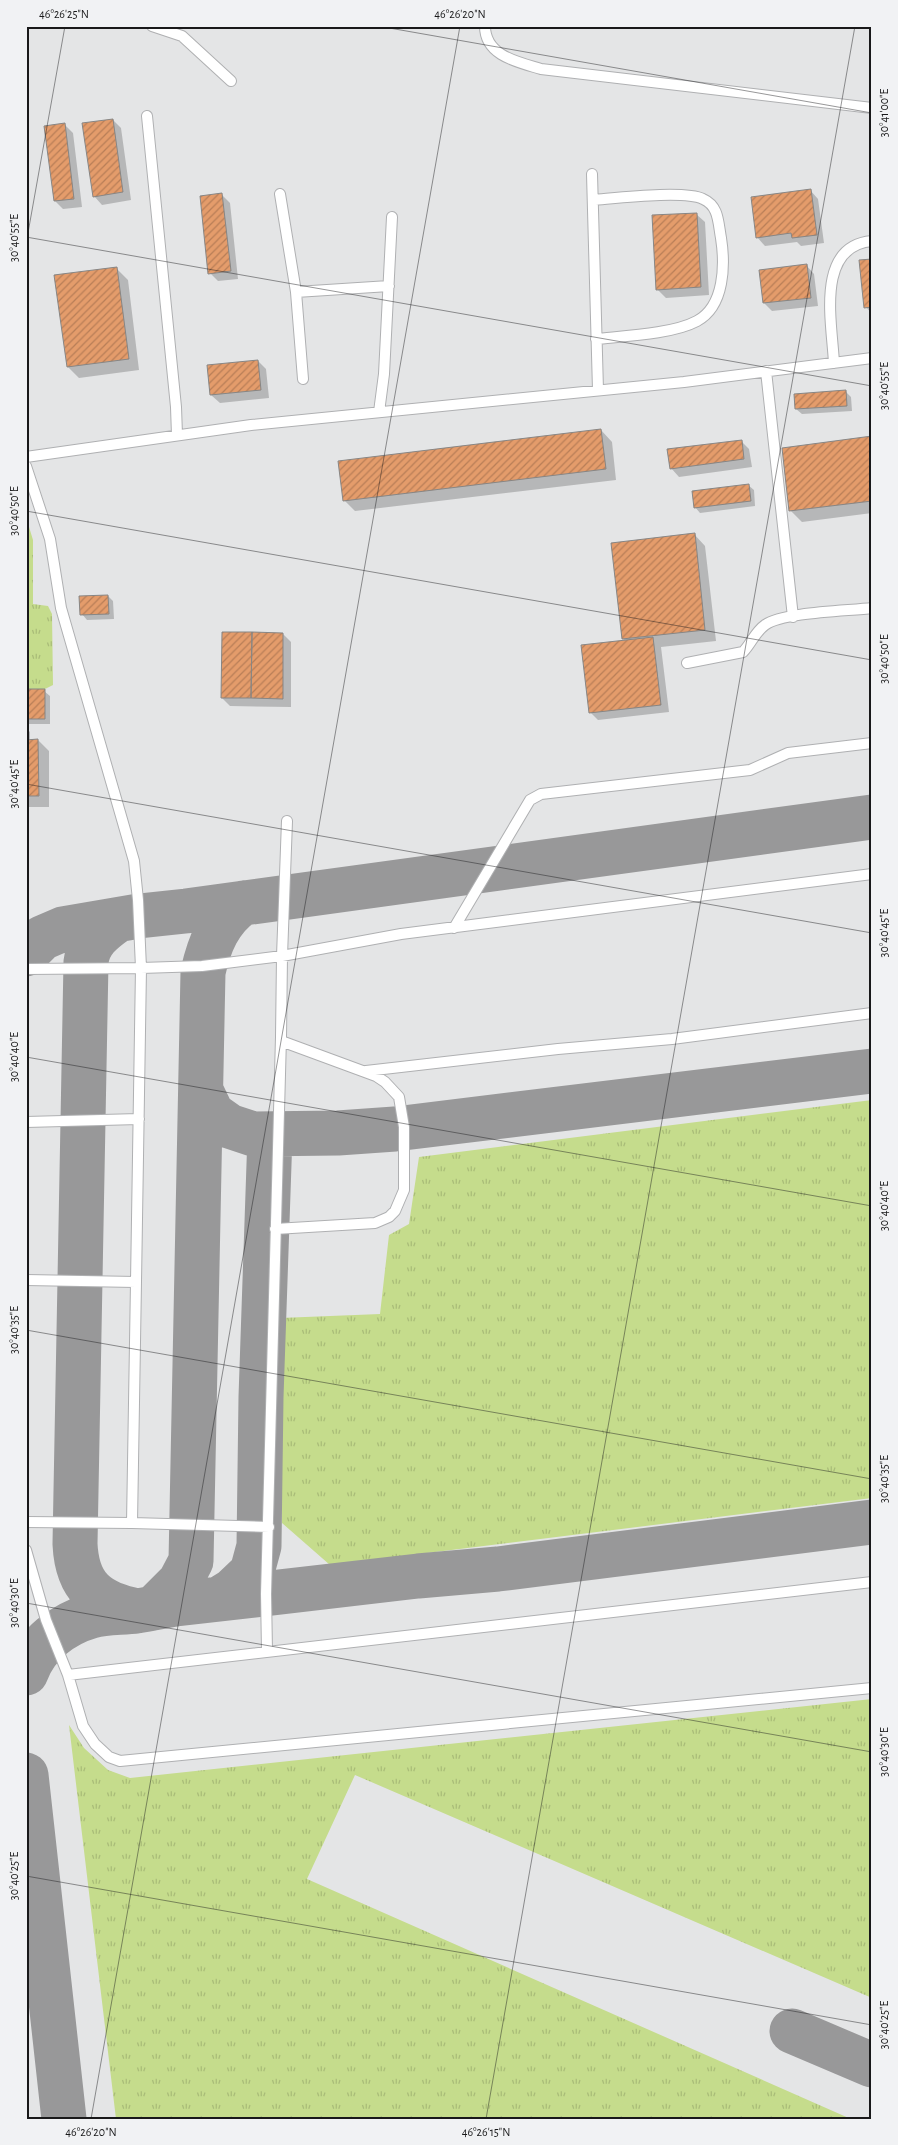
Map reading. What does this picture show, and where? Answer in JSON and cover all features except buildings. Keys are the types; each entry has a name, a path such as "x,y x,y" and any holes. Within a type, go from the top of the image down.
{"lane":[{"path":"152,26 182,36 231,81"},
{"path":"485,26 485,36 503,58 541,69 872,108"},
{"path":"147,116 176,407 177,435"},
{"path":"592,174 598,390"},
{"path":"280,194 296,292 303,380"},
{"path":"593,200 684,195 705,199 717,211 723,252 721,285 714,303 698,321 651,333 596,339"},
{"path":"379,412 384,374 392,217"},
{"path":"834,363 831,289 833,273 837,262 851,247 860,242 872,241"},
{"path":"296,292 389,286"},
{"path":"26,457 251,425 598,390 872,358"},
{"path":"766,371 793,617"},
{"path":"26,466 50,539 61,608 134,861 138,900 141,968 132,1523"},
{"path":"687,663 743,652 749,646 758,630 767,623 793,617 872,608"},
{"path":"454,928 530,800 541,794 750,770 788,753 872,744"},
{"path":"267,1651 266,1586 287,821"},
{"path":"26,969 202,966 282,956 401,934 872,874"},
{"path":"366,1071 548,1050 672,1039 872,1013"},
{"path":"275,1228 375,1223 389,1217 395,1211 404,1190 404,1127 399,1097 385,1082 366,1071 281,1041"},
{"path":"26,1122 139,1119"},
{"path":"26,1280 136,1282"},
{"path":"26,1522 269,1527"},
{"path":"26,1550 46,1620 68,1674 83,1726 94,1744 109,1757 120,1761 872,1688"},
{"path":"68,1674 872,1582"}],"green space":[{"path":"26,517 33,540 33,604 48,606 52,614 53,685 45,689 26,689"},
{"path":"872,1100 872,1498 330,1565 282,1523 280,1318 380,1314 389,1235 409,1224 419,1157"},
{"path":"872,1699 872,1998 355,1775 307,1879 851,2119 116,2119 69,1725 84,1748 108,1770 130,1778"}],"taxiway":[{"path":"26,954 42,938 63,929 139,916 872,817"},
{"path":"154,1608 180,1582 191,1561 203,972 208,952 216,933 227,917 243,903"},
{"path":"118,920 101,933 93,943 86,962 75,1544 80,1571 92,1591 100,1598 111,1603 137,1611"},
{"path":"201,1091 212,1114 229,1126 253,1134 338,1133 395,1129 872,1071"},
{"path":"219,1599 232,1591 252,1572 259,1546 261,1397 270,1135"},
{"path":"26,1673 36,1653 44,1644 70,1624 91,1616 176,1604 418,1576 498,1569 872,1522"},
{"path":"26,1775 64,2119"},
{"path":"792,2031 872,2065"}]}
